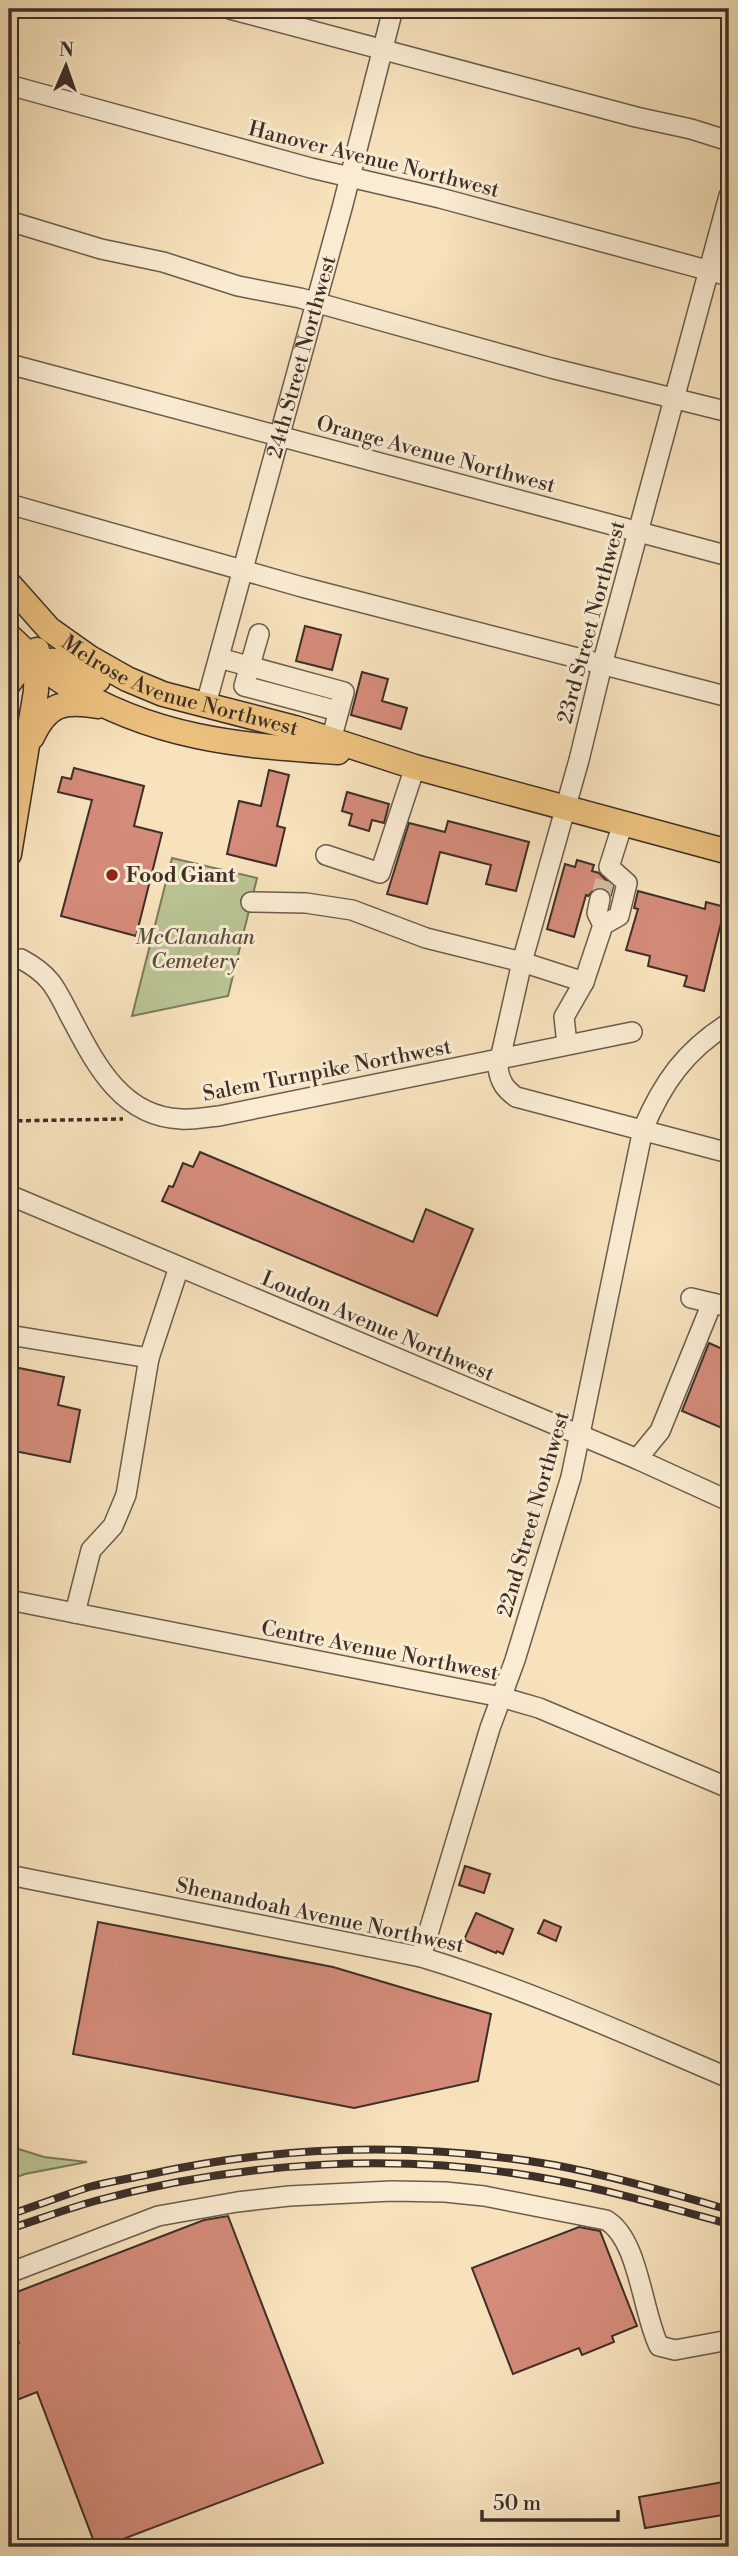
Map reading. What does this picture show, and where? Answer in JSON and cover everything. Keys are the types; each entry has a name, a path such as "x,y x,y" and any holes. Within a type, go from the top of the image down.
{"main road":[{"path":"9,853 12,817 27,747 38,662 32,623 12,588"},
{"name":"Melrose Avenue Northwest","path":"12,588 49,629 90,659 163,694 331,740 415,767 729,852"},
{"name":"Melrose Avenue Northwest","path":"9,636 65,684 110,709 155,726 216,741 370,753"},
{"path":"9,683 25,666 55,661 74,665 124,694 168,710 182,713 206,704"},
{"path":"27,747 38,724 50,710 68,703 110,709"}],"street":[{"path":"230,9 729,141"},
{"name":"24th Street Northwest","path":"206,704 393,9"},
{"name":"Hanover Avenue Northwest","path":"9,85 297,164 729,276"},
{"name":"23rd Street Northwest","path":"498,1059 729,196"},
{"path":"9,221 101,248 163,262 239,286 316,303 551,368 729,412"},
{"name":"Orange Avenue Northwest","path":"9,365 729,556"},
{"path":"9,504 302,587 729,698"},
{"path":"250,666 259,634"},
{"path":"219,659 344,692 331,740"},
{"path":"326,855 380,873 415,767"},
{"path":"603,925 597,912 623,823"},
{"path":"566,1044 564,1017 584,982 603,925 619,916 627,883 605,882"},
{"path":"251,902 306,903 352,910 426,938 522,962 584,982"},
{"name":"Salem Turnpike Northwest","path":"20,959 41,969 56,988 102,1073 125,1098 148,1113 182,1120 219,1116 367,1088 632,1032"},
{"name":"22nd Street Northwest","path":"421,1957 571,1477 643,1129 656,1098 690,1052 729,1023"},
{"path":"498,1059 500,1080 516,1097 729,1153"},
{"name":"Loudon Avenue Northwest","path":"9,1195 637,1459 729,1501"},
{"path":"75,1613 91,1550 113,1526 126,1495 149,1358 179,1267"},
{"path":"637,1459 660,1432 721,1305 691,1298"},
{"path":"9,1335 149,1358"},
{"name":"Centre Avenue Northwest","path":"9,1600 501,1697 539,1708 729,1788"},
{"name":"Shenandoah Avenue Northwest","path":"9,1875 421,1957 475,1973 540,1998 729,2078"},
{"path":"9,2273 158,2216 312,2194 445,2192 484,2196 606,2220 615,2225 626,2243 659,2346 670,2350 729,2340"}],"path":[{"path":"9,1121 137,1118 148,1113"}],"green space":[{"name":"McClanahan Cemetery","path":"172,858 257,878 228,996 132,1016"},
{"path":"9,2146 44,2157 87,2162 25,2174 9,2180"}],"building":[{"path":"305,626 341,635 332,670 296,661"},
{"path":"362,672 388,679 382,701 407,708 401,729 351,715"},
{"name":"Food Giant","path":"74,768 144,786 134,826 162,833 136,936 61,916 92,800 58,792 62,777 71,779"},
{"path":"269,770 289,775 277,826 285,828 276,866 227,854 239,801 261,806"},
{"path":"347,792 389,804 384,823 372,820 369,831 349,825 352,814 342,811"},
{"path":"448,821 529,842 516,891 486,884 491,865 440,852 427,904 387,894 409,823 445,832"},
{"path":"577,860 594,865 592,871 599,873 613,887 611,895 602,887 586,895 574,937 547,929 565,864 575,867"},
{"path":"638,891 705,909 706,902 725,907 704,991 684,986 687,976 648,966 650,956 626,950 638,909 634,908"},
{"path":"200,1152 413,1242 426,1209 473,1229 437,1316 162,1201 169,1186 173,1187 183,1163 193,1167"},
{"path":"709,1343 729,1352 729,1431 682,1411"},
{"path":"9,1366 64,1377 58,1405 80,1410 70,1462 9,1450"},
{"path":"465,1866 490,1874 484,1893 459,1885"},
{"path":"476,1913 513,1929 503,1954 464,1940"},
{"path":"544,1920 561,1927 556,1941 538,1933"},
{"path":"98,1922 333,1967 491,2014 478,2081 354,2108 73,2054"},
{"path":"228,2216 323,2463 96,2547 37,2392 9,2403 9,2347 19,2343 9,2317 9,2295 204,2220"},
{"path":"579,2227 600,2231 637,2326 612,2336 614,2342 582,2355 579,2348 513,2374 472,2268"},
{"path":"729,2481 729,2514 645,2528 639,2497"}],"tunnel":[{"path":"600,899 605,880"}],"railway":[{"path":"9,2215 89,2187 196,2165 350,2150 452,2153 554,2165 664,2191 729,2210"},
{"path":"9,2229 95,2201 151,2187 265,2169 381,2163 439,2165 554,2180 729,2224"}],"place":[{"name":"Food Giant","path":"112,875"}]}
